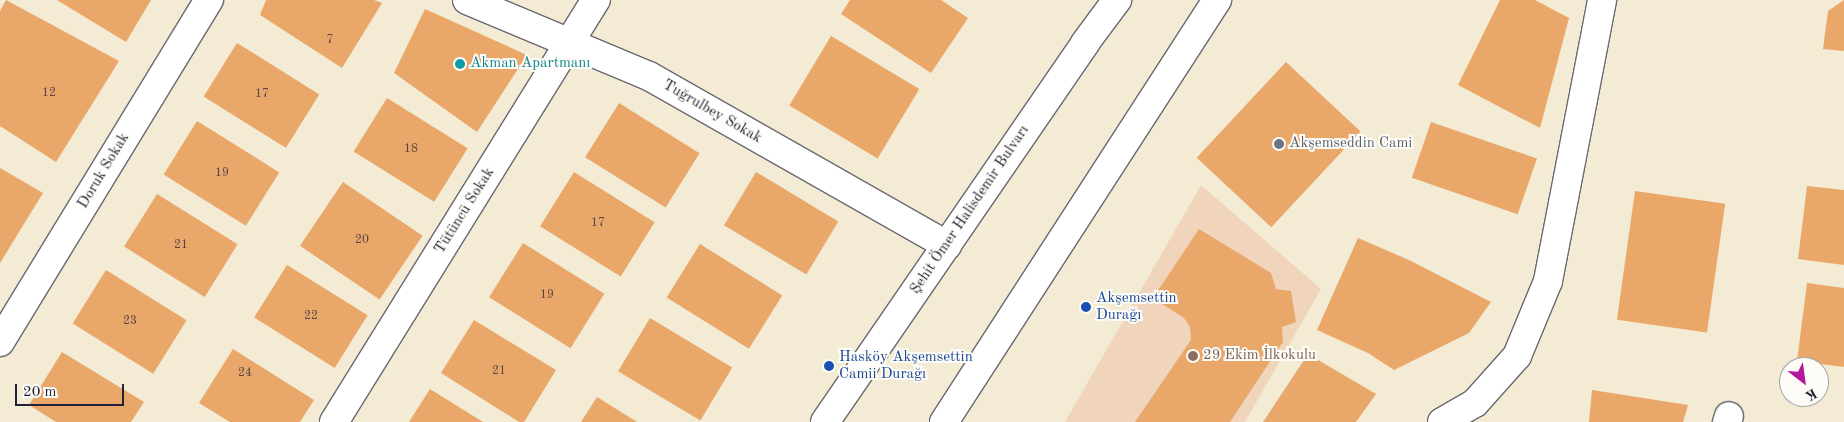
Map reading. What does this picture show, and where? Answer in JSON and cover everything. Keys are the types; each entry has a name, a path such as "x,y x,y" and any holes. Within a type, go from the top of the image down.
{"main road":[{"name":"Doruk Sokak","path":"0,342 209,0"},
{"name":"Tuğrulbey Sokak","path":"467,0 649,76 946,245"},
{"name":"Tütüncü Sokak","path":"334,422 596,0"},
{"name":"Şehit Ömer Halisdemir Bulvarı","path":"825,422 1085,43 1117,0"},
{"path":"944,422 1217,0"},
{"path":"1442,422 1475,403 1517,356 1548,281 1602,0"}],"shaded area":[{"name":"29 Ekim İlkokulu","path":"1201,185 1321,289 1245,422 1065,422"}],"building":[{"path":"6,0 119,61 56,162 0,126 0,11"},
{"path":"57,0 151,0 126,42"},
{"path":"266,0 374,0 382,3 342,68 260,15"},
{"path":"850,0 941,0 968,18 931,73 841,14"},
{"path":"1500,0 1535,0 1569,18 1540,128 1458,85"},
{"path":"1844,0 1844,51 1823,49 1828,11"},
{"name":"Akman Apartmanı","path":"425,9 527,55 477,132 394,73"},
{"path":"831,36 919,89 878,158 789,105"},
{"path":"237,43 319,94 286,148 204,96"},
{"name":"Akşemseddin Cami","path":"1286,62 1361,132 1271,227 1197,158"},
{"path":"387,98 468,148 434,202 354,151"},
{"path":"619,103 700,153 666,208 585,157"},
{"path":"197,121 279,172 246,226 164,174"},
{"path":"1431,122 1537,158 1518,214 1412,178"},
{"path":"0,168 43,193 0,263"},
{"path":"574,172 655,222 621,277 540,226"},
{"path":"756,172 838,221 806,275 724,225"},
{"path":"343,182 423,236 380,300 300,246"},
{"path":"1807,186 1844,190 1844,265 1798,259"},
{"path":"1635,191 1725,204 1707,332 1617,320"},
{"path":"157,194 238,244 205,297 124,247"},
{"path":"1199,229 1271,273 1276,289 1291,291 1296,322 1282,327 1283,342 1230,422 1135,422 1191,340 1190,327 1184,318 1153,298"},
{"path":"1358,238 1409,260 1491,302 1469,333 1394,370 1368,353 1317,330"},
{"path":"523,243 604,294 570,348 489,297"},
{"path":"700,244 782,295 749,349 667,297"},
{"path":"287,265 368,315 335,368 254,318"},
{"path":"106,270 187,320 153,374 73,323"},
{"path":"1807,283 1844,288 1844,367 1829,365 1829,357 1798,357"},
{"path":"650,318 732,367 700,421 618,371"},
{"path":"474,320 556,370 524,422 519,422 441,373"},
{"path":"233,349 314,400 300,422 230,422 199,403"},
{"path":"62,352 144,402 131,422 56,422 29,405"},
{"path":"1308,354 1376,394 1356,422 1263,422"},
{"path":"430,389 483,422 409,422"},
{"path":"1592,390 1688,405 1683,422 1589,422"},
{"path":"597,397 637,422 581,422"}],"place":[{"name":"Akman Apartmanı","path":"460,64"},
{"name":"Akşemseddin Cami","path":"1279,144"},
{"name":"Akşemsettin Durağı","path":"1086,307"},
{"name":"29 Ekim İlkokulu","path":"1193,356"},
{"name":"Hasköy Akşemsettin Camii Durağı","path":"829,366"}]}
